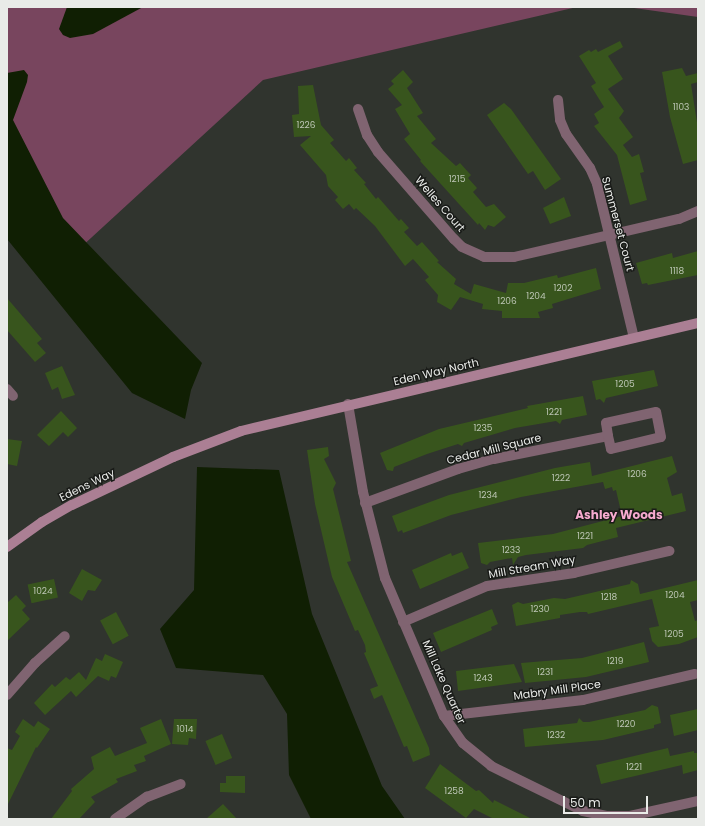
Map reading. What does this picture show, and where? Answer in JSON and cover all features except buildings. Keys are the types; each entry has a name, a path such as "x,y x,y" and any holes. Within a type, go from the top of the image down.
{"street":[{"name":"Summerset Court","path":"558,100 560,120 566,134 590,168 597,184 634,338"},
{"name":"Welles Court","path":"358,109 367,135 378,152 454,239 468,250 484,257 502,259 679,219 698,211"},
{"name":"Eden Way North","path":"183,453 240,431 348,404 698,324"},
{"name":"Mill Lake Quarter","path":"348,404 365,503 385,578 444,716 453,732 481,759 583,811 607,816 630,816 698,801"},
{"path":"656,412 661,437 611,449 608,436 606,423 656,412"},
{"name":"Cedar Mill Square","path":"365,503 458,469 608,436"},
{"name":"Edens Way","path":"7,547 60,512 183,453"},
{"name":"Mill Stream Way","path":"403,622 487,586 574,573 669,551"},
{"path":"7,695 35,663 65,636"},
{"name":"Mabry Mill Place","path":"444,716 583,700 695,674"},
{"path":"115,819 147,797 181,784"}],"shaded area":[{"path":"7,7 577,7 263,80 67,260 7,194"},
{"path":"67,7 143,7 93,34 70,38 63,35 59,29"},
{"path":"627,7 698,7 698,17"},
{"path":"24,70 28,75 27,82 13,120 63,218 202,363 191,390 185,419 132,393 7,239 7,73"},
{"path":"197,467 279,470 312,614 382,786 405,819 311,819 289,775 287,714 263,675 176,668 160,629 194,590"}],"district":[{"name":"Ashley Woods","path":"619,515"}]}
